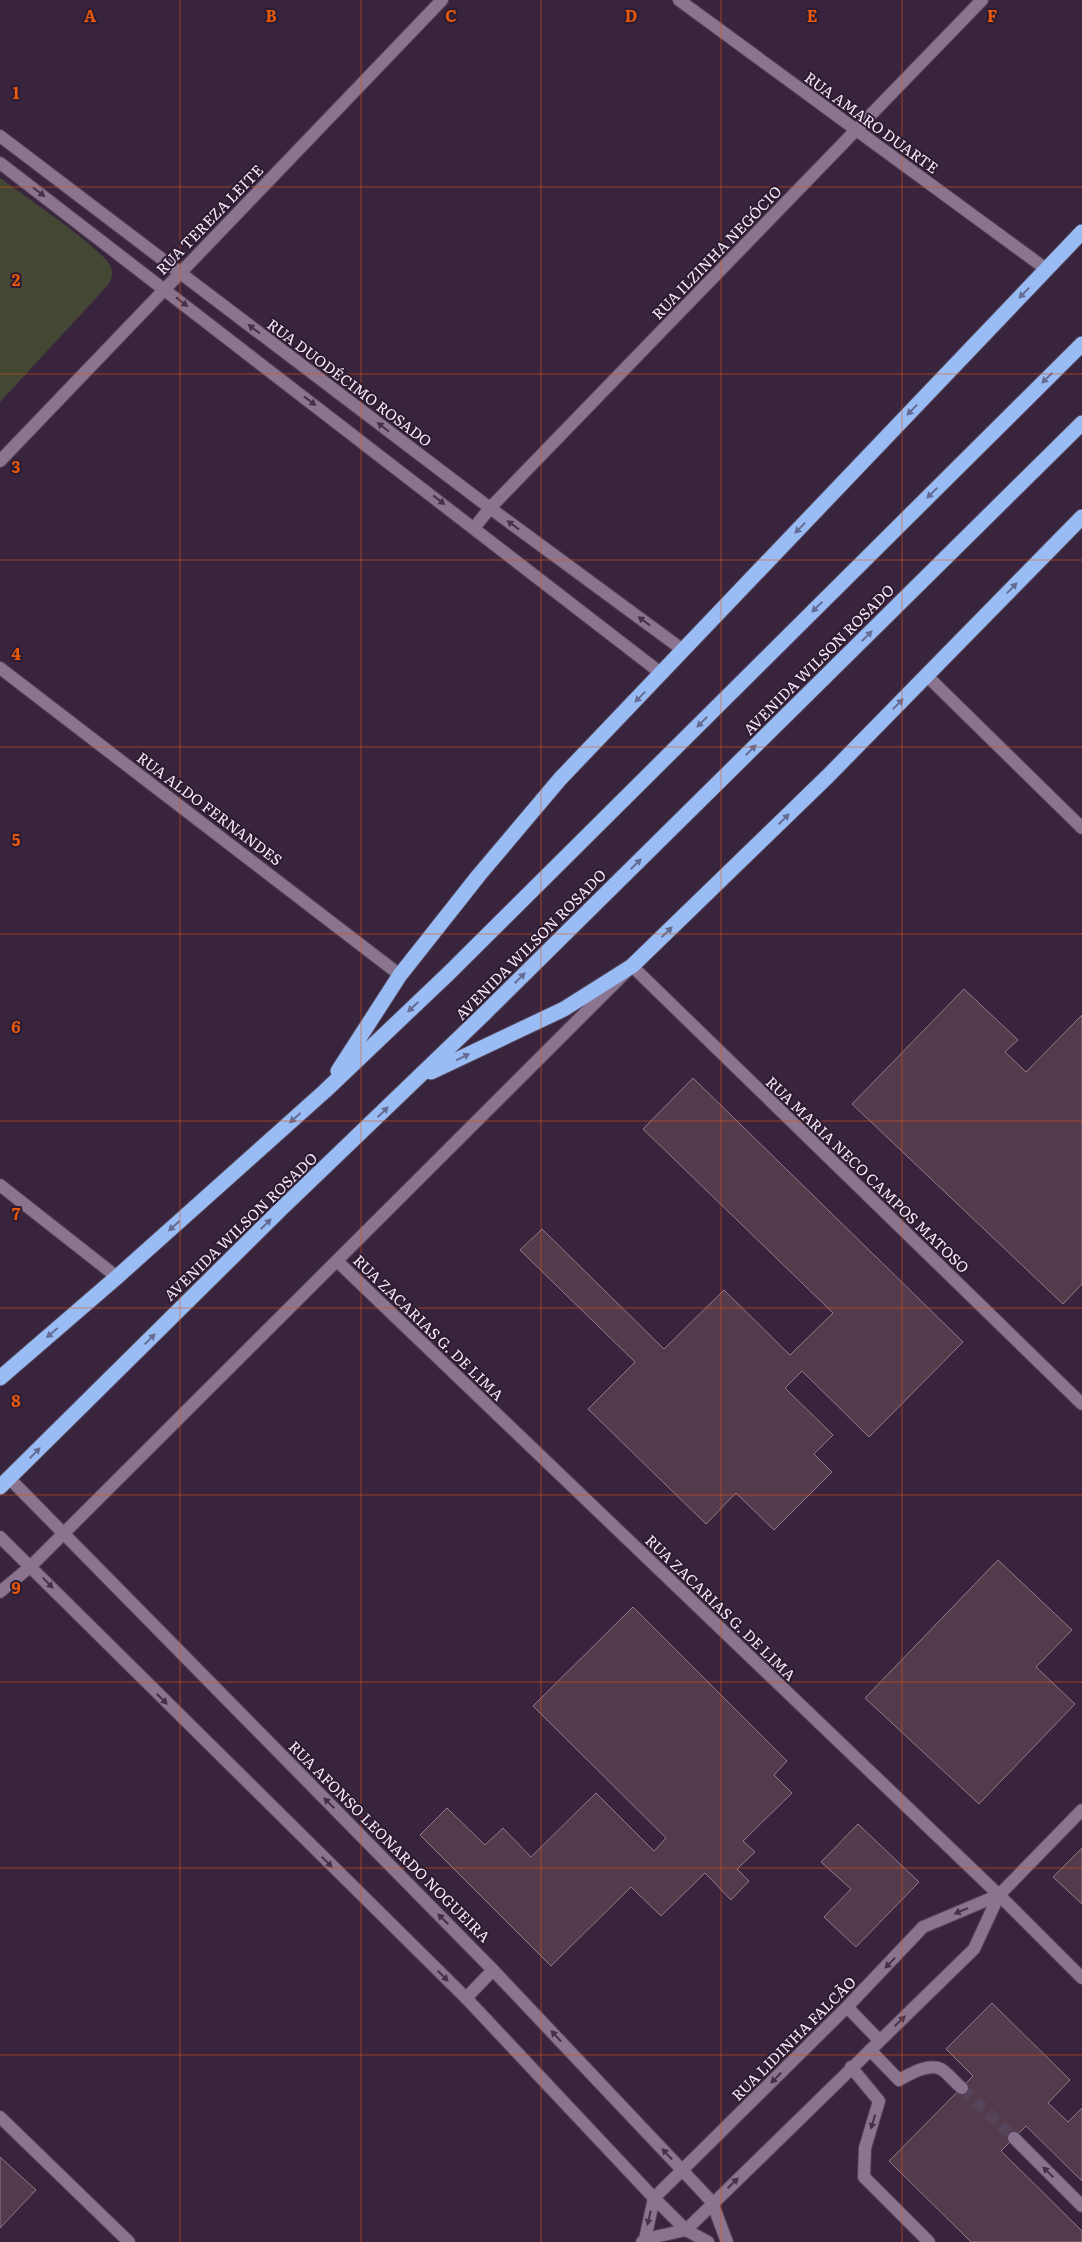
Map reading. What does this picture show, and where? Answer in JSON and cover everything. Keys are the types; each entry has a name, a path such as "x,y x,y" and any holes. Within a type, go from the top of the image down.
{"highway":[{"path":"325,1091 400,975 479,875 560,779 1082,232"},
{"path":"0,1378 117,1277 325,1091 449,973 1082,344"},
{"name":"AVENIDA WILSON ROSADO","path":"4,1483 280,1210 419,1078 1082,423"},
{"path":"419,1078 564,1009 632,966 828,776 1082,517"}],"street":[{"name":"RUA TEREZA LEITE","path":"0,461 442,0"},
{"name":"RUA AMARO DUARTE","path":"679,0 1046,270"},
{"name":"RUA ILZINHA NEGÓCIO","path":"474,528 490,508 982,0"},
{"name":"RUA DUODÉCIMO ROSADO","path":"0,136 490,508 683,650"},
{"path":"0,163 662,674"},
{"name":"RUA ALDO FERNANDES","path":"0,668 400,975"},
{"path":"926,675 1082,828"},
{"path":"0,1592 31,1566 632,966"},
{"name":"RUA MARIA NECO CAMPOS MATOSO","path":"632,966 1082,1404"},
{"path":"0,1185 117,1277"},
{"name":"RUA ZACARIAS G. DE LIMA","path":"337,1261 999,1895 1082,1978"},
{"name":"RUA AFONSO LEONARDO NOGUEIRA","path":"4,1483 63,1534 494,1970 712,2202 727,2242"},
{"path":"0,1537 466,1998 686,2230 708,2242"},
{"name":"RUA LIDINHA FALCÃO","path":"686,2230 712,2202 974,1949 999,1895 1082,1810"},
{"name":"RUA LIDINHA FALCÃO","path":"654,2198 847,2007 923,1927 999,1895"},
{"path":"466,1998 494,1970"},
{"path":"847,2007 879,2040"},
{"path":"870,2050 899,2080 926,2068 940,2069 962,2088"},
{"path":"851,2068 880,2101 865,2148 864,2177 929,2242"},
{"path":"0,2117 129,2242"},
{"path":"1014,2138 1082,2206"},
{"path":"654,2198 643,2240 686,2230"}],"green space":[{"path":"0,178 94,248 111,267 112,274 108,285 0,402"}],"building":[{"path":"964,989 1018,1040 1005,1052 1026,1072 1082,1015 1082,1284 1063,1304 852,1104"},
{"path":"693,1078 963,1342 869,1437 802,1371 785,1388 833,1435 814,1454 832,1472 774,1530 736,1493 706,1524 588,1409 635,1362 520,1250 542,1229 664,1349 724,1290 790,1355 833,1313 643,1129"},
{"path":"998,1560 1072,1630 1036,1667 1075,1704 979,1804 865,1698"},
{"path":"633,1607 787,1761 774,1775 792,1793 743,1841 755,1852 737,1869 749,1881 731,1900 705,1873 661,1916 631,1887 551,1966 420,1835 447,1808 485,1845 503,1828 531,1857 596,1793 654,1851 666,1838 533,1706"},
{"path":"858,1824 919,1882 856,1947 824,1917 851,1889 821,1862"},
{"path":"1082,1848 1082,1904 1053,1877"},
{"path":"992,2003 1070,2080 1048,2103 1068,2122 1082,2108 1082,2181 1026,2126 1001,2151 1082,2231 1082,2242 971,2242 889,2161 973,2076 946,2049"},
{"path":"0,2157 36,2190 0,2228"}],"tunnel":[{"path":"962,2088 1014,2138"}]}
